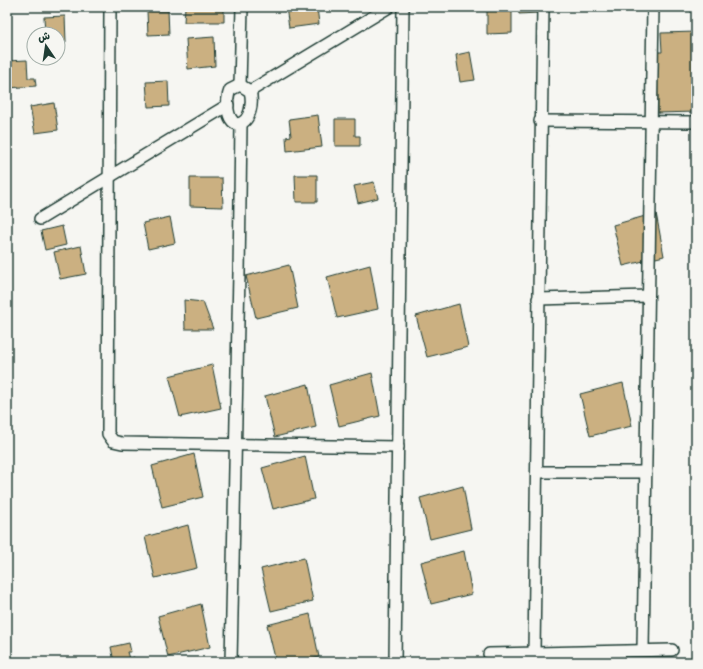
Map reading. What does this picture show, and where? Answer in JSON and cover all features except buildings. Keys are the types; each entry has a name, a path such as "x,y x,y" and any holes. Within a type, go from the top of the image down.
{"street":[{"path":"110,7 110,177 106,426 108,434 114,441 122,443 236,443 398,447"},
{"path":"241,124 248,119 251,99 245,88 242,7"},
{"path":"241,124 232,121 228,105 228,95 230,90 245,88 389,7"},
{"path":"394,662 403,7"},
{"path":"534,652 542,7"},
{"path":"643,650 653,7"},
{"path":"40,219 228,105"},
{"path":"540,121 696,122"},
{"path":"231,662 241,124"},
{"path":"538,299 648,296"},
{"path":"537,472 646,472"},
{"path":"489,654 534,652 590,657 643,650 672,650"}]}
